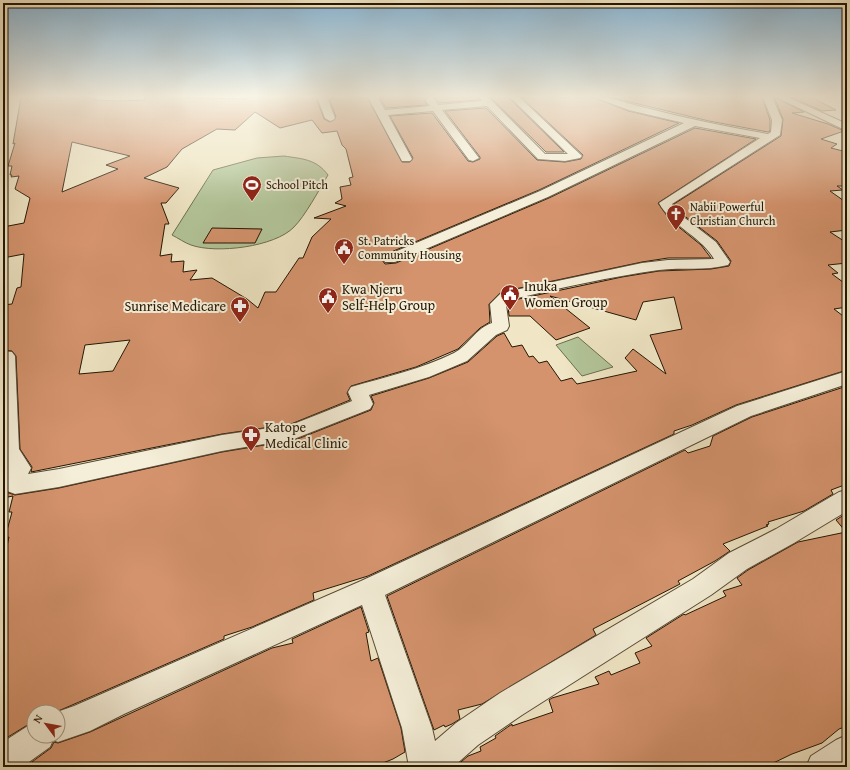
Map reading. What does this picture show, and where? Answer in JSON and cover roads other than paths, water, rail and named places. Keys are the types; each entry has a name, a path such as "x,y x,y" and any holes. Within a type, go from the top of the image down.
{"street":[{"path":"392,133 406,159"},
{"path":"454,133 473,158"},
{"path":"518,133 542,157 565,158 576,156 552,133"},
{"path":"390,259 544,194 672,133"},
{"path":"742,133 770,137"},
{"path":"6,356 8,450 20,468 12,479 15,485 59,478 222,443 294,432 362,404 358,392 422,374 471,351 485,335 496,327 501,326 498,304 507,296 588,278 648,267 671,264 721,263 722,260 711,246 675,216 668,209 665,203 700,183 759,142 775,133"},
{"path":"66,724 79,720 113,703 370,589 744,411 847,378"},
{"path":"429,767 468,734 511,704 702,587 738,561 785,536 847,499"},
{"path":"370,589 417,728 425,767"},
{"path":"3,761 27,744"},
{"path":"822,767 847,751"}],"place":[{"name":"School Pitch","path":"252,202"},
{"name":"Nabii Powerful Christian Church","path":"676,231"},
{"name":"St. Patricks Community Housing","path":"344,265"},
{"name":"Inuka Women Group","path":"510,311"},
{"name":"Kwa Njeru Self-Help Group","path":"328,314"},
{"name":"Sunrise Medicare","path":"240,323"},
{"name":"Katope Medical Clinic","path":"251,452"}]}
